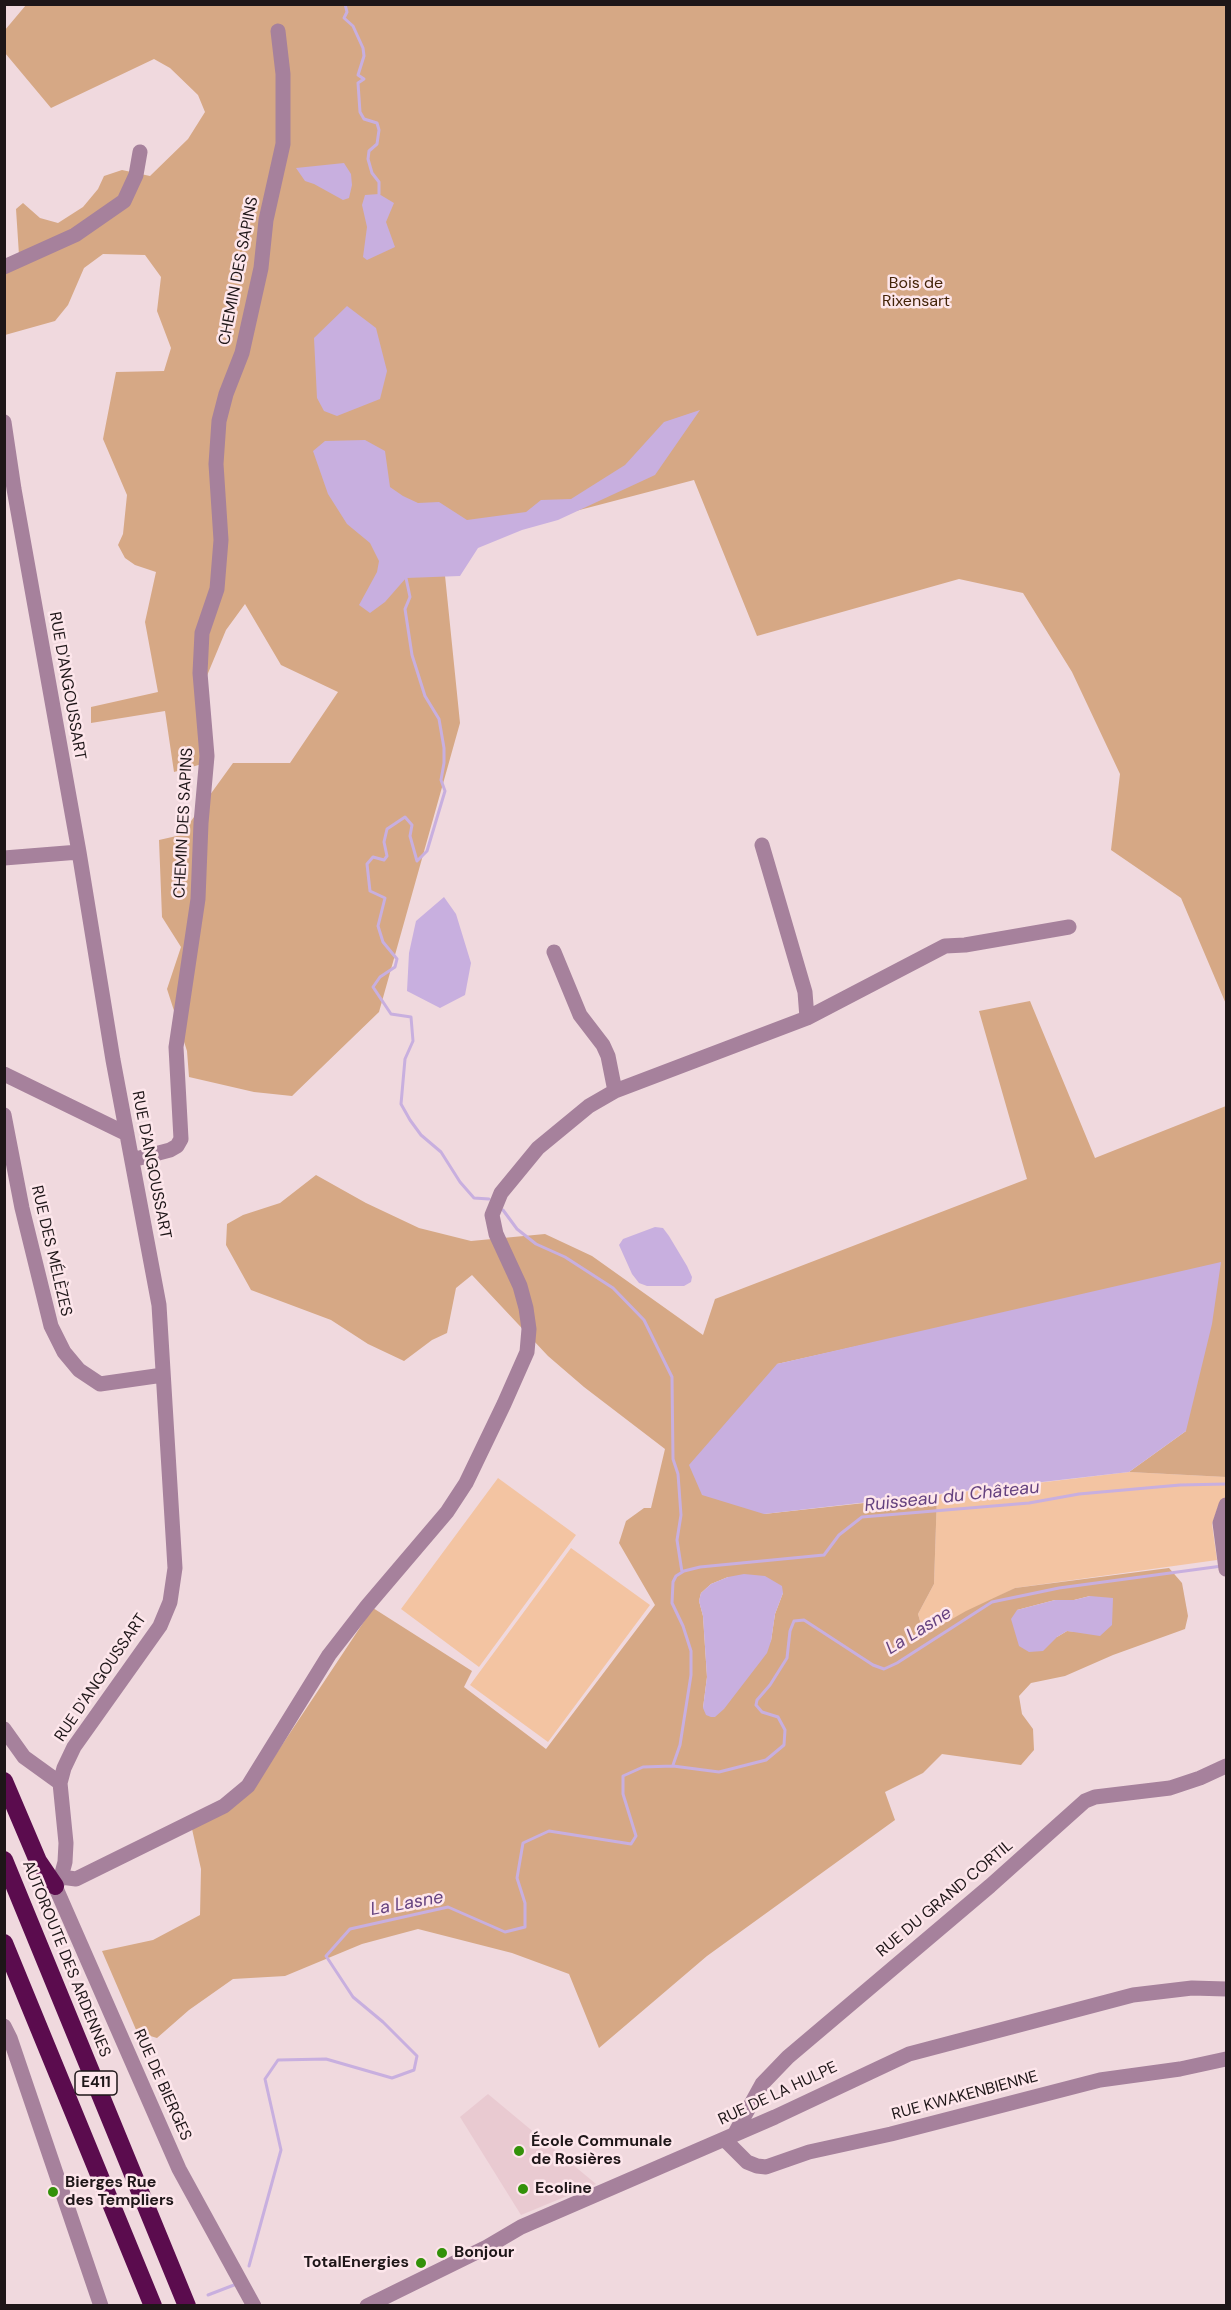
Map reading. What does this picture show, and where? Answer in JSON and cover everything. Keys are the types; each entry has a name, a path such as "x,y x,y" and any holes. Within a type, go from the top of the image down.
{"highway":[{"path":"4,1781 38,1861 58,1882"},
{"name":"AUTOROUTE DES ARDENNES","path":"4,1860 187,2306"},
{"name":"E411","path":"4,1942 153,2306"}],"street":[{"name":"CHEMIN DES SAPINS","path":"132,1160 170,1150 177,1146 181,1139 176,1047 198,899 207,756 200,673 202,633 217,589 221,540 216,464 219,421 226,394 242,353 261,268 266,220 283,144 282,75 278,31"},
{"path":"4,267 75,235 124,201 136,175 140,152"},
{"name":"RUE D'ANGOUSSART","path":"4,422 9,490 79,852 159,1305 175,1568 170,1602 153,1637 74,1747 60,1783 66,1843 65,1862 58,1882"},
{"path":"762,845 805,992 807,1018"},
{"path":"4,858 79,852"},
{"path":"58,1882 76,1879 224,1806 248,1786 329,1655 367,1606 447,1512 474,1469 527,1352 529,1329 526,1308 520,1286 496,1234 492,1210 501,1193 538,1148 589,1107 615,1091 807,1018 948,945 965,945 1069,927"},
{"path":"554,952 580,1015 603,1045 608,1056 615,1091"},
{"path":"4,1074 127,1134"},
{"name":"RUE DES MÉLÈZES","path":"4,1115 22,1208 51,1326 64,1352 79,1370 100,1384 163,1375"},
{"path":"1225,1562 1220,1523 1227,1505"},
{"path":"4,1729 24,1757 60,1783"},
{"name":"RUE DU GRAND CORTIL","path":"729,2137 762,2084 788,2057 990,1886 1085,1801 1095,1797 1170,1788 1227,1766"},
{"name":"RUE DE BIERGES","path":"58,1882 179,2169 251,2300 260,2306"},
{"name":"RUE DE LA HULPE","path":"367,2306 387,2301 521,2227 776,2117 885,2063 915,2052 1133,1995 1192,1988 1227,1989"},
{"path":"5,2027 101,2306"},
{"name":"RUE KWAKENBIENNE","path":"729,2137 747,2162 766,2167 809,2152 891,2134 1100,2080 1180,2069 1227,2059"}],"shaded area":[{"path":"344,163 351,174 352,185 349,198 343,200 305,181 296,168"},
{"path":"379,194 394,203 386,222 395,247 367,260 363,257 367,227 362,205 365,195"},
{"path":"347,306 376,328 387,371 380,399 337,416 324,411 317,398 314,338"},
{"path":"700,410 655,475 558,520 522,530 478,548 460,576 406,578 385,602 370,613 359,605 377,572 379,561 370,543 347,524 328,494 313,451 325,441 365,440 385,451 390,487 418,503 439,502 467,520 526,512 541,500 571,499 625,465 664,422"},
{"path":"444,897 456,914 471,963 465,995 440,1008 407,991 409,953 416,921"},
{"path":"655,1227 663,1228 687,1266 692,1277 691,1282 684,1286 647,1286 639,1283 632,1274 619,1245 623,1239"},
{"path":"1221,1262 1212,1324 1186,1431 1129,1472 764,1514 702,1495 689,1465 777,1364"},
{"path":"1129,1472 1226,1477 1226,1508 1218,1507 1212,1524 1217,1560 1015,1588 924,1635 918,1614 934,1584 937,1495"},
{"path":"498,1478 576,1535 479,1667 401,1609"},
{"path":"571,1548 650,1605 548,1742 470,1685"},
{"path":"744,1574 765,1576 782,1586 783,1593 775,1614 767,1653 724,1709 715,1717 711,1717 706,1715 703,1708 707,1677 703,1616 699,1601 701,1593 711,1584"},
{"path":"1090,1596 1113,1598 1112,1625 1100,1636 1067,1631 1043,1651 1029,1652 1019,1646 1011,1619 1017,1610 1055,1600 1074,1600"},
{"name":"École Communale de Rosières","path":"488,2094 596,2184 521,2215 460,2117"}],"green space":[{"name":"Bois de Rixensart","path":"26,5 1226,5 1226,1004 1181,898 1111,850 1120,774 1072,672 1023,593 959,579 757,636 694,480 442,546 460,723 379,1012 292,1096 254,1092 189,1077 187,1051 167,989 181,947 162,917 159,840 181,835 233,763 290,763 338,692 281,665 245,604 226,630 206,678 209,762 174,772 165,711 91,723 91,707 158,692 145,622 156,572 135,565 125,558 118,545 123,534 127,495 103,439 116,372 164,371 171,348 157,311 161,277 145,255 103,254 84,268 68,305 55,321 5,335 4,268 19,255 16,209 23,203 40,218 58,223 83,207 98,189 104,176 122,170 150,176 188,139 205,112 198,95 170,68 154,59 51,108 5,53 5,30"},
{"path":"1030,1001 1095,1158 1226,1106 1226,1477 1129,1472 1186,1431 894,1338 777,1364 764,1514 937,1495 934,1584 918,1614 924,1635 966,1611 1015,1588 1169,1568 1182,1583 1188,1616 1185,1629 1113,1655 1065,1676 1031,1683 1019,1696 1022,1714 1033,1729 1034,1750 1021,1765 942,1754 923,1773 885,1792 895,1820 707,1956 599,2048 569,1974 512,1953 418,1929 362,1944 285,1976 233,1979 189,2010 157,2038 137,2032 102,1951 153,1940 200,1915 201,1869 192,1829 262,1775 373,1608 472,1671 464,1687 546,1749 655,1605 619,1543 626,1521 644,1508 651,1508 665,1449 584,1387 548,1356 472,1275 456,1288 447,1333 432,1340 404,1361 368,1344 331,1320 251,1290 226,1245 227,1224 243,1215 280,1203 316,1175 366,1203 419,1228 471,1241 545,1234 592,1256 703,1335 715,1299 1027,1179 979,1011","holes":["728,1577 783,1593 775,1614 771,1641 703,1708 707,1677 703,1616 699,1601 701,1593 711,1584","1090,1596 1079,1632 1067,1631 1057,1637 1017,1610 1055,1600 1074,1600"]}],"waterway":[{"path":"345,4 347,12 344,18 353,26 363,48 364,56 358,75 364,79 358,83 360,112 364,119 377,123 379,130 377,144 369,151 368,159 372,173 379,182 379,194"},
{"path":"406,578 410,597 405,609 412,655 425,696 439,719 444,748 441,780 445,791 427,851 417,861 410,836 412,825 405,817 387,829 384,842 387,856 384,860 373,857 367,864 370,891 385,898 378,926 383,942 397,959 395,967 380,977 373,987 391,1014 411,1017 413,1041 405,1059 401,1104 421,1135 441,1152 460,1182 474,1198 489,1199"},
{"path":"503,1210 517,1229 536,1244 565,1257 613,1288 644,1320 672,1377 673,1459 678,1474 681,1515 677,1540 682,1572"},
{"name":"Ruisseau du Château","path":"673,1765 680,1745 691,1675 691,1651 672,1603 673,1582 676,1576 684,1571 700,1567 824,1555 839,1535 862,1517 1029,1503 1079,1494 1180,1485 1226,1484"},
{"name":"La Lasne","path":"249,2266 281,2150 265,2079 278,2060 326,2059 392,2078 414,2070 417,2056 383,2022 353,1997 326,1956 350,1929 448,1907 505,1932 525,1927 525,1903 517,1878 523,1843 549,1831 631,1844 636,1836 623,1794 623,1776 643,1767 673,1766 719,1772 766,1760 784,1745 785,1730 778,1717 762,1712 756,1705 757,1700 770,1685 787,1658 790,1631 794,1621 804,1620 873,1665 884,1669 992,1602 1059,1588 1222,1566"},
{"name":"La Lasne","path":"208,2295 234,2285"}],"place":[{"name":"École Communale de Rosières","path":"519,2151"},
{"name":"Ecoline","path":"523,2189"},
{"name":"Bierges Rue des Templiers","path":"53,2192"},
{"name":"Bonjour","path":"442,2253"},
{"name":"TotalEnergies","path":"421,2263"}]}
